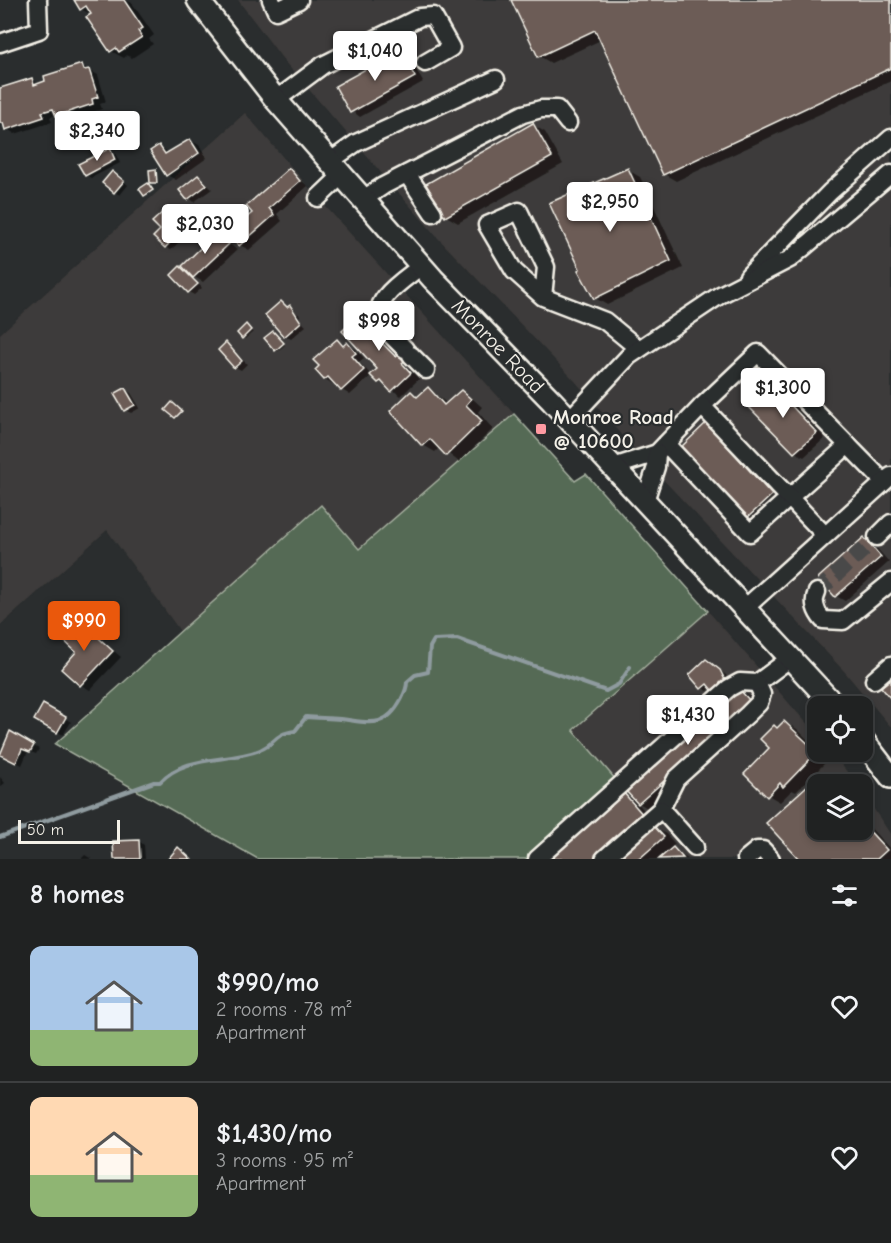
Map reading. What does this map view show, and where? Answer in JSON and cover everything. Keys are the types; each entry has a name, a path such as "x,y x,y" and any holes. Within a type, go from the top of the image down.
{"main road":[{"name":"Monroe Road","path":"198,0 276,99 421,266 569,420 827,696"},
{"path":"873,753 891,777"}],"lane":[{"path":"0,43 39,30 38,0"},
{"path":"272,0 276,11 299,0"},
{"path":"276,99 323,65 420,17 433,16 451,48 426,63"},
{"path":"318,198 335,169 356,143 496,78"},
{"path":"362,200 523,114 541,109 557,110 568,123"},
{"path":"743,282 830,192 891,138"},
{"path":"407,174 433,213"},
{"path":"569,420 629,356 743,282 790,259 891,174"},
{"path":"543,297 546,267 519,211 487,225 514,271 543,297 605,321 639,349"},
{"path":"421,266 383,299 378,308 380,322 426,370"},
{"path":"613,468 662,448 758,353 848,445 887,479 745,608"},
{"path":"702,406 825,535"},
{"path":"662,448 750,533 848,445"},
{"path":"645,501 662,448"},
{"path":"877,537 891,524"},
{"path":"817,592 814,597 816,613 824,620 843,621 891,582"},
{"path":"537,859 729,688 740,682 757,683 792,657"},
{"path":"874,680 891,665"},
{"path":"604,859 661,809 676,779 759,703 762,694 757,683"},
{"path":"661,809 695,847"},
{"path":"746,859 757,850 763,850 771,859"}],"shaded area":[{"path":"238,0 891,0 891,727 873,706 873,696 865,696 623,437 575,381 437,237 285,62"},
{"path":"245,113 317,197 514,414 359,550 321,505 180,631 107,530 0,626 0,334"},
{"path":"708,611 807,724 807,762 839,762 849,774 807,774 807,840 873,840 873,808 891,835 891,859 527,859 616,781 573,731"}],"green space":[{"path":"514,414 575,481 586,474 708,611 573,730 616,780 527,859 258,859 55,744 321,505 359,549"}],"building":[{"path":"74,0 124,0 143,28 138,31 142,37 119,52 116,48 110,52 86,17 91,14 86,6 80,10"},
{"path":"511,0 891,0 891,68 663,175 595,30 538,57"},
{"path":"400,50 415,77 350,113 335,86"},
{"path":"82,64 84,70 89,69 98,97 92,99 93,104 56,116 53,109 42,112 44,117 5,130 3,123 0,123 0,88 32,78 34,85 45,81 44,76"},
{"path":"533,123 552,157 445,217 426,184"},
{"path":"190,139 199,153 166,176 150,151 159,145 165,154"},
{"path":"110,148 115,160 85,176 78,164"},
{"path":"289,168 300,181 269,208 274,215 239,246 223,228 233,218 239,224 252,213 246,206"},
{"path":"628,168 671,261 594,299 578,270 580,269 549,203"},
{"path":"156,169 157,183 150,183 149,170"},
{"path":"112,171 124,181 114,193 102,183"},
{"path":"198,175 207,185 187,200 179,190"},
{"path":"148,183 153,190 144,196 139,189"},
{"path":"165,210 173,218 169,222 180,232 165,248 153,237 160,230 152,222"},
{"path":"217,232 229,244 193,278 182,266"},
{"path":"180,266 198,284 188,293 171,275"},
{"path":"281,301 287,307 290,305 301,322 284,337 265,315"},
{"path":"362,312 386,338 381,342 396,357 409,345 415,352 402,363 411,373 391,392 381,381 378,383 370,375 377,369 342,331"},
{"path":"246,324 251,330 242,339 237,333"},
{"path":"273,331 284,343 275,351 264,338"},
{"path":"337,339 343,346 347,342 356,353 352,356 364,370 341,391 328,377 324,380 315,370 319,366 313,360"},
{"path":"226,342 242,361 234,368 218,350"},
{"path":"772,385 817,433 794,453 749,407"},
{"path":"428,387 444,405 461,390 471,399 466,405 482,421 446,456 430,439 422,446 390,411 411,391 417,397"},
{"path":"125,388 135,405 124,411 114,394"},
{"path":"172,402 182,411 175,418 165,410"},
{"path":"706,423 772,495 746,519 679,449"},
{"path":"864,537 881,557 835,597 818,578"},
{"path":"77,618 113,651 80,686 61,669 76,652 59,636"},
{"path":"706,659 720,670 725,680 712,690 707,684 701,689 689,675"},
{"path":"891,679 891,699 881,687"},
{"path":"739,689 752,703 638,804 625,790"},
{"path":"43,704 66,717 57,733 34,720"},
{"path":"784,721 807,743 807,762 783,787 780,783 767,797 744,774 769,748 760,739 774,725 777,728"},
{"path":"10,731 34,745 30,752 22,749 16,763 0,755"},
{"path":"807,786 807,840 873,840 873,835 887,850 877,859 799,859 766,823"},
{"path":"623,792 644,816 595,859 547,859"},
{"path":"653,825 664,837 639,859 615,859"},
{"path":"139,840 140,859 114,859 113,841"},
{"path":"178,847 191,859 168,859"},
{"path":"673,847 683,858 659,859"}],"waterway":[{"path":"0,837 154,782 160,782 170,773 182,767 260,750 279,736 295,731 306,717 367,722 382,720 395,710 404,694 407,682 415,675 428,672 430,647 434,640 457,639 606,691 619,684 630,667"}],"tunnel":[{"path":"817,592 877,537"}],"place":[{"name":"Monroe Road @ 10600","path":"541,429"}]}
